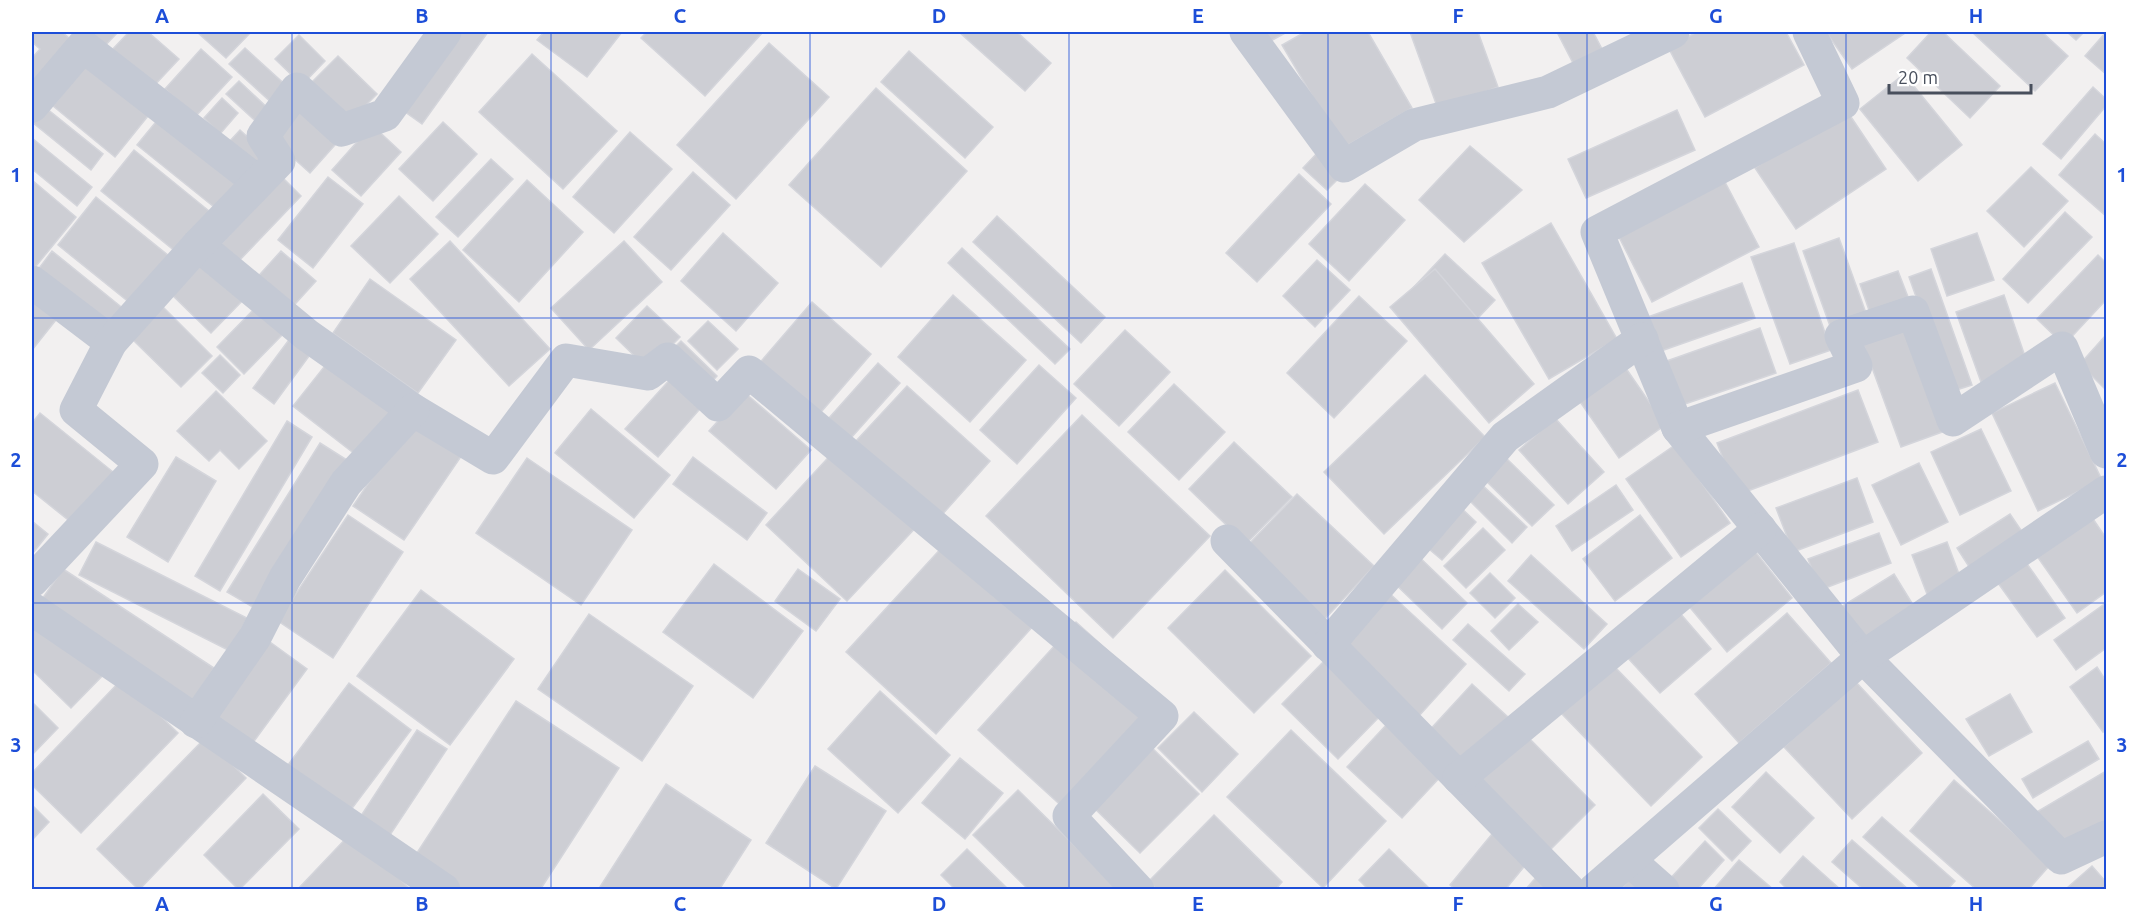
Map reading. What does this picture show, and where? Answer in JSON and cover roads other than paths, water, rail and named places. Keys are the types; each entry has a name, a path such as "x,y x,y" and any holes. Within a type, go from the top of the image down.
{"street":[{"path":"32,581 142,464 76,410 111,342 198,245 279,161 263,136 297,89 342,130 385,115 445,32"},
{"path":"1246,32 1344,166 1414,125 1548,92 1672,32"},
{"path":"1809,32 1843,103 1597,232 1678,428 1863,657 2061,858 2106,837"},
{"path":"32,106 83,46 258,182"},
{"path":"198,245 307,335 412,410 493,458 566,360 648,374 668,359 718,405 749,372 1162,716 1069,816 1138,890"},
{"path":"32,282 111,342"},
{"path":"1678,428 1856,366 1841,336 1913,312 1953,420 2062,348 2106,452"},
{"path":"1328,645 1505,436 1642,339"},
{"path":"196,722 255,637 285,578 346,483 412,410"},
{"path":"1594,890 1863,657 2106,492"},
{"path":"1459,778 1760,529"},
{"path":"1227,541 1569,890"},
{"path":"32,609 444,890"},
{"path":"1629,860 1664,890"}]}
